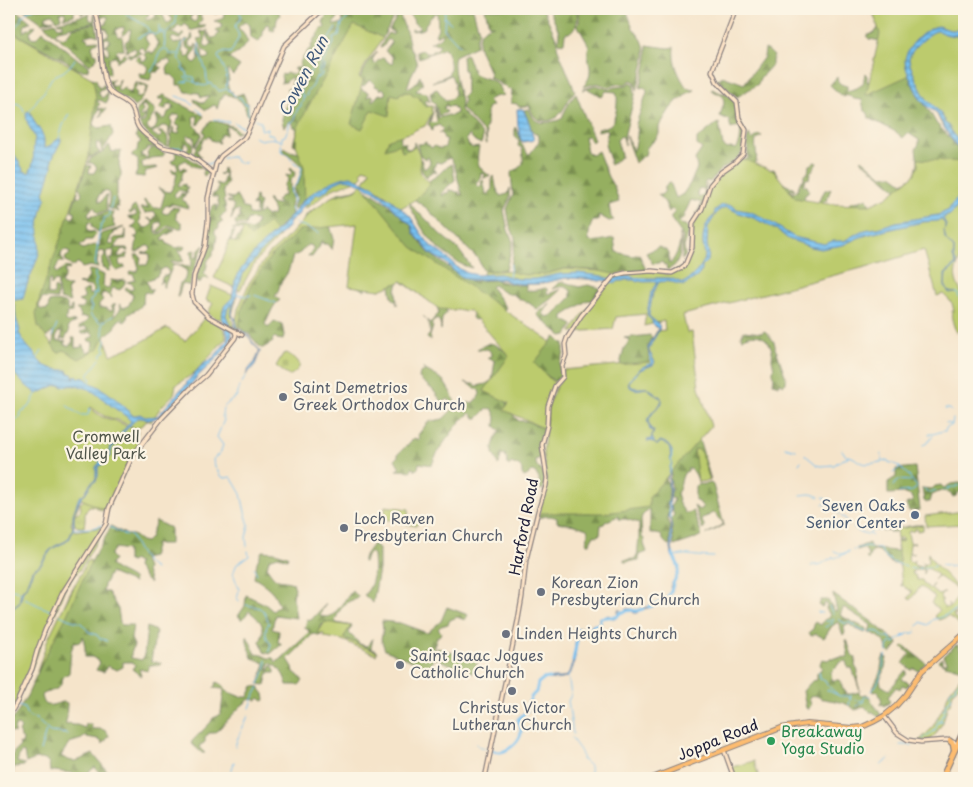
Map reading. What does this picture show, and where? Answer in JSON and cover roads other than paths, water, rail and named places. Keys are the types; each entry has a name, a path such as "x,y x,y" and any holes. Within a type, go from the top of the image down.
{"highway":[{"path":"942,778 964,730"},
{"path":"950,741 954,745 954,752"}],"main road":[{"path":"94,9 98,20 104,76 109,91 113,96 130,105 134,111 138,126 157,144 183,152 213,172"},
{"path":"9,716 32,669 45,630 63,592 106,524 109,508 132,457 162,418 192,386 205,376 235,333 206,314 193,301 192,296 194,276 205,246 208,202 213,172 218,159 246,136 284,46 323,9"},
{"name":"Harford Road","path":"484,778 522,602 526,560 546,486 547,478 542,456 542,445 547,426 548,405 555,386 563,378 562,366 566,355 567,338 581,316 612,278 625,273 652,271 672,273 684,266 692,249 692,223 702,210 709,186 722,171 744,153 746,130 739,118 738,102 717,82 712,72 736,9"},
{"name":"Joppa Road","path":"652,778 768,732 786,727 812,724 854,728 870,724 884,716 902,699 924,669 964,634"},
{"path":"884,716 901,737 914,742 942,740 958,743"},
{"path":"926,742 943,738 950,739 964,746"},
{"path":"724,750 734,778"}],"water":[{"path":"938,26 950,30 964,30 964,35 957,36 936,31 916,47 909,60 919,86 962,144 964,154 948,134 936,112 921,100 905,65 908,50 917,39 927,30"},
{"path":"517,109 523,109 534,140 523,142 521,140"},
{"path":"27,111 30,112 42,133 44,148 47,148 58,139 61,139 61,141 52,159 52,167 44,193 46,198 40,220 37,259 23,299 9,301 9,148 24,171 29,173 33,164 35,138 27,122"},
{"path":"351,176 374,187 389,198 410,216 431,246 467,273 478,275 500,274 518,279 535,279 560,274 579,273 602,276 612,280 629,275 637,278 670,278 683,283 693,275 704,260 703,240 705,228 714,216 715,210 722,205 731,205 737,209 760,216 794,237 824,244 833,241 844,241 861,231 896,222 938,215 949,210 953,203 964,193 964,200 950,215 943,218 946,225 945,229 945,224 941,219 870,234 843,245 821,249 788,239 777,230 756,219 726,207 718,211 708,227 707,244 709,254 708,260 702,266 702,271 697,277 683,286 671,282 659,282 653,293 649,316 659,327 649,351 655,362 653,365 640,370 629,382 643,366 652,363 648,349 648,346 658,329 652,323 647,313 651,292 657,282 637,282 629,279 611,283 603,280 566,278 538,284 522,284 502,279 466,279 457,274 445,262 431,254 414,233 412,226 375,191 354,181 344,179 335,183 323,193 315,195 309,203 303,206 298,215 291,220 288,227 260,253 244,272 237,289 232,315 236,319 236,324 240,330 248,335 250,339 235,327 235,320 231,314 231,304 226,315 232,331 232,337 220,355 160,417 148,420 137,418 123,433 120,443 112,447 110,457 98,467 96,481 92,483 85,494 81,498 74,512 74,526 70,538 66,542 51,550 41,565 33,570 27,587 23,590 20,603 11,610 9,621 11,609 19,603 21,591 26,586 32,570 40,565 49,551 55,546 66,541 70,536 73,527 73,514 79,497 84,494 90,484 95,480 96,467 108,456 110,446 118,443 121,433 131,421 88,389 76,386 62,387 62,385 59,385 37,394 21,381 14,372 9,357 9,306 15,305 19,333 44,365 53,369 67,370 74,379 77,375 79,378 86,379 112,396 132,415 158,416 202,365 214,357 227,341 228,336 222,317 223,309 232,298 235,281 247,261 282,226 305,199 320,188 344,177"},
{"path":"954,249 954,258 957,263 956,266 946,274 945,285 945,274 956,264 953,257"},
{"path":"260,351 255,365 246,375 255,362"},
{"path":"659,406 648,421 651,429 654,431 652,437 655,444 647,440 651,439 653,431 650,430 647,420"},
{"path":"660,441 669,446 672,451 672,464 668,446 660,442 657,445"},
{"path":"668,477 671,489 669,504 672,510 668,504 670,488 668,486"},
{"path":"671,523 673,552 677,562 671,552"},
{"path":"677,563 679,570 671,586 672,590 670,587 678,571"},
{"path":"662,602 639,610 637,613 634,613 630,609 635,612 639,609"},
{"path":"618,610 619,615 617,618 609,616 603,618 608,615 616,617"},
{"path":"576,642 576,650 574,662 568,676 566,678 553,680 544,678 562,678 568,675 575,655"}],"waterway":[{"path":"9,35 15,30 15,26 20,22 21,16 34,9"},
{"path":"238,9 241,15 235,28 239,37 230,53 225,52 218,57 227,79 226,87 248,105 248,114 251,118"},
{"path":"313,9 319,11"},
{"name":"Cowen Run","path":"288,130 290,122 293,121 303,98 319,74 319,68 334,43 333,39 339,36 342,23 354,9"},
{"path":"444,9 444,29 460,46"},
{"path":"321,12 322,14 326,11 331,12 333,10 336,12 338,10 348,16"},
{"path":"151,71 164,49 164,36 176,23 176,11"},
{"path":"126,14 146,26 154,35 164,32"},
{"path":"445,17 451,23"},
{"path":"159,26 159,31 163,31 166,35"},
{"path":"303,97 300,89 301,85 336,28"},
{"path":"138,38 149,32"},
{"path":"183,43 178,58 184,65 182,69 187,72 188,77 194,77 195,82"},
{"path":"199,44 199,53 209,84"},
{"path":"165,50 169,54 179,54"},
{"path":"70,66 75,59"},
{"name":"Cowen Run","path":"316,78 321,76 324,65"},
{"path":"30,111 51,79 70,66"},
{"path":"185,77 205,86 211,83 219,91 227,89"},
{"path":"181,83 188,81"},
{"path":"176,96 189,101 193,105"},
{"path":"9,98 14,103 19,104 26,114"},
{"path":"197,109 203,114"},
{"path":"59,139 69,114"},
{"path":"214,119 229,122"},
{"path":"255,119 261,122 261,130 268,128 267,134 272,134 275,139"},
{"path":"234,123 243,127"},
{"name":"Cowen Run","path":"287,131 285,136 282,137 281,151 302,168 298,182 291,189 294,200 292,208 294,213"},
{"path":"254,137 261,140 265,139"},
{"path":"266,139 272,138 281,142"},
{"path":"173,148 180,147 184,149"},
{"path":"230,157 240,162"},
{"path":"223,158 230,157"},
{"path":"201,162 208,164 216,161"},
{"path":"242,163 246,162"},
{"path":"110,209 113,198"},
{"path":"99,233 101,225 104,223 104,218 109,216 109,211"},
{"path":"299,225 319,233"},
{"path":"95,266 99,234"},
{"path":"509,278 511,264"},
{"path":"95,272 97,293 93,294 94,297 90,301 92,307 90,311 91,316 103,324 103,336 106,341 104,348 106,351 101,356"},
{"path":"956,293 964,302"},
{"path":"237,294 251,295"},
{"path":"254,295 276,303"},
{"path":"964,304 961,308 964,310"},
{"path":"103,322 113,316"},
{"path":"52,337 57,325"},
{"path":"37,359 42,351"},
{"path":"960,352 964,351"},
{"path":"647,366 651,362 650,355"},
{"path":"90,384 91,379 88,375 100,359"},
{"path":"630,380 637,372"},
{"path":"246,376 237,396 223,408 222,415 224,420 217,437 223,445 213,460 220,476 225,478 231,477 241,494 249,525 246,537 247,546"},
{"path":"9,435 14,419 20,418 21,412 30,406 36,394"},
{"path":"66,405 80,415 88,415 90,408"},
{"path":"945,409 952,411"},
{"path":"929,434 945,431 946,428 952,425 953,419"},
{"path":"946,423 951,424"},
{"path":"923,445 933,436"},
{"path":"785,447 796,450"},
{"path":"842,450 846,456"},
{"path":"670,473 672,452"},
{"path":"881,454 882,460"},
{"path":"805,455 820,466 834,465 840,461"},
{"path":"841,460 848,458 847,456 864,464 886,461 904,470 917,487"},
{"path":"97,459 102,462"},
{"path":"893,473 899,468"},
{"path":"893,486 898,480 911,481"},
{"path":"923,489 926,492 932,493 932,491 946,490 957,485 964,488"},
{"path":"899,493 913,491 916,488"},
{"path":"801,495 810,494 819,497"},
{"path":"823,497 827,500 830,508 836,510 839,514"},
{"path":"669,503 670,518"},
{"path":"823,504 827,505 828,510"},
{"path":"840,515 845,518 849,526"},
{"path":"73,529 92,528 103,525"},
{"path":"110,527 127,535"},
{"path":"853,527 859,532 872,536"},
{"path":"869,534 870,531 882,530"},
{"path":"671,532 672,543"},
{"path":"129,535 144,559 155,569"},
{"path":"856,549 866,546 880,549 891,562 911,568 935,566"},
{"path":"239,601 237,598 239,590 233,573 237,564 249,556 248,551"},
{"path":"834,551 842,554 849,551"},
{"path":"811,566 822,564 833,557 835,558 849,552"},
{"path":"649,607 662,601 670,593 679,568 673,554"},
{"path":"673,556 714,557"},
{"path":"812,563 819,565"},
{"path":"941,565 946,566 947,564 949,567 952,566 964,570"},
{"path":"254,568 257,574"},
{"path":"9,588 21,593"},
{"path":"25,598 52,611"},
{"path":"936,619 953,612 964,602"},
{"path":"246,605 261,609 265,613 269,623 266,631 267,639 271,644 269,652"},
{"path":"829,606 833,614"},
{"path":"584,629 593,628 594,625 600,624 600,618 617,617 622,612 643,609"},
{"path":"818,612 822,613"},
{"path":"60,615 81,623 89,632 107,641"},
{"path":"838,619 844,623 851,623 858,629 866,632"},
{"path":"918,626 921,622 928,625 935,619"},
{"path":"826,621 833,621"},
{"path":"825,627 833,623"},
{"path":"573,661 577,640 576,632 578,629"},
{"path":"900,638 908,633 915,633 916,630"},
{"path":"870,633 873,631 879,632 886,639 888,637 891,638 891,641 895,643 899,638"},
{"path":"887,652 887,646 892,642"},
{"path":"872,691 881,677 886,655"},
{"path":"259,684 266,666 266,660"},
{"path":"819,671 820,678 825,680 828,686 837,694"},
{"path":"568,675 571,695 568,701 573,734"},
{"path":"923,739 934,731 937,723 940,722 942,714 944,714 943,710 946,708 945,704 952,698 950,691 956,688 955,686 964,675"},
{"path":"492,750 504,751 517,741 521,734 518,719 527,711 527,706 536,692 538,683 543,679 549,678"},
{"path":"250,708 259,687"},
{"path":"827,690 839,696 848,696 851,699"},
{"path":"9,693 13,705"},
{"path":"849,705 851,695"},
{"path":"857,706 864,701 864,696 870,696"},
{"path":"855,700 862,701"},
{"path":"16,705 24,708 27,715 36,719 50,732 68,734"},
{"path":"235,747 248,716"},
{"path":"937,720 943,721"},
{"path":"40,751 46,731"},
{"path":"572,738 581,751 582,760 590,766 590,778"},
{"path":"477,744 488,749"},
{"path":"900,745 912,745"},
{"path":"881,765 889,759"},
{"path":"230,778 234,762"}],"place":[{"name":"Saint Demetrios Greek Orthodox Church","path":"283,397"},
{"name":"Seven Oaks Senior Center","path":"915,515"},
{"name":"Loch Raven Presbyterian Church","path":"344,528"},
{"name":"Korean Zion Presbyterian Church","path":"541,592"},
{"name":"Linden Heights Church","path":"506,634"},
{"name":"Saint Isaac Jogues Catholic Church","path":"400,665"},
{"name":"Christus Victor Lutheran Church","path":"512,691"},
{"name":"Breakaway Yoga Studio","path":"771,741"}],"park label":[{"name":"Cromwell Valley Park","path":"106,446"}]}
